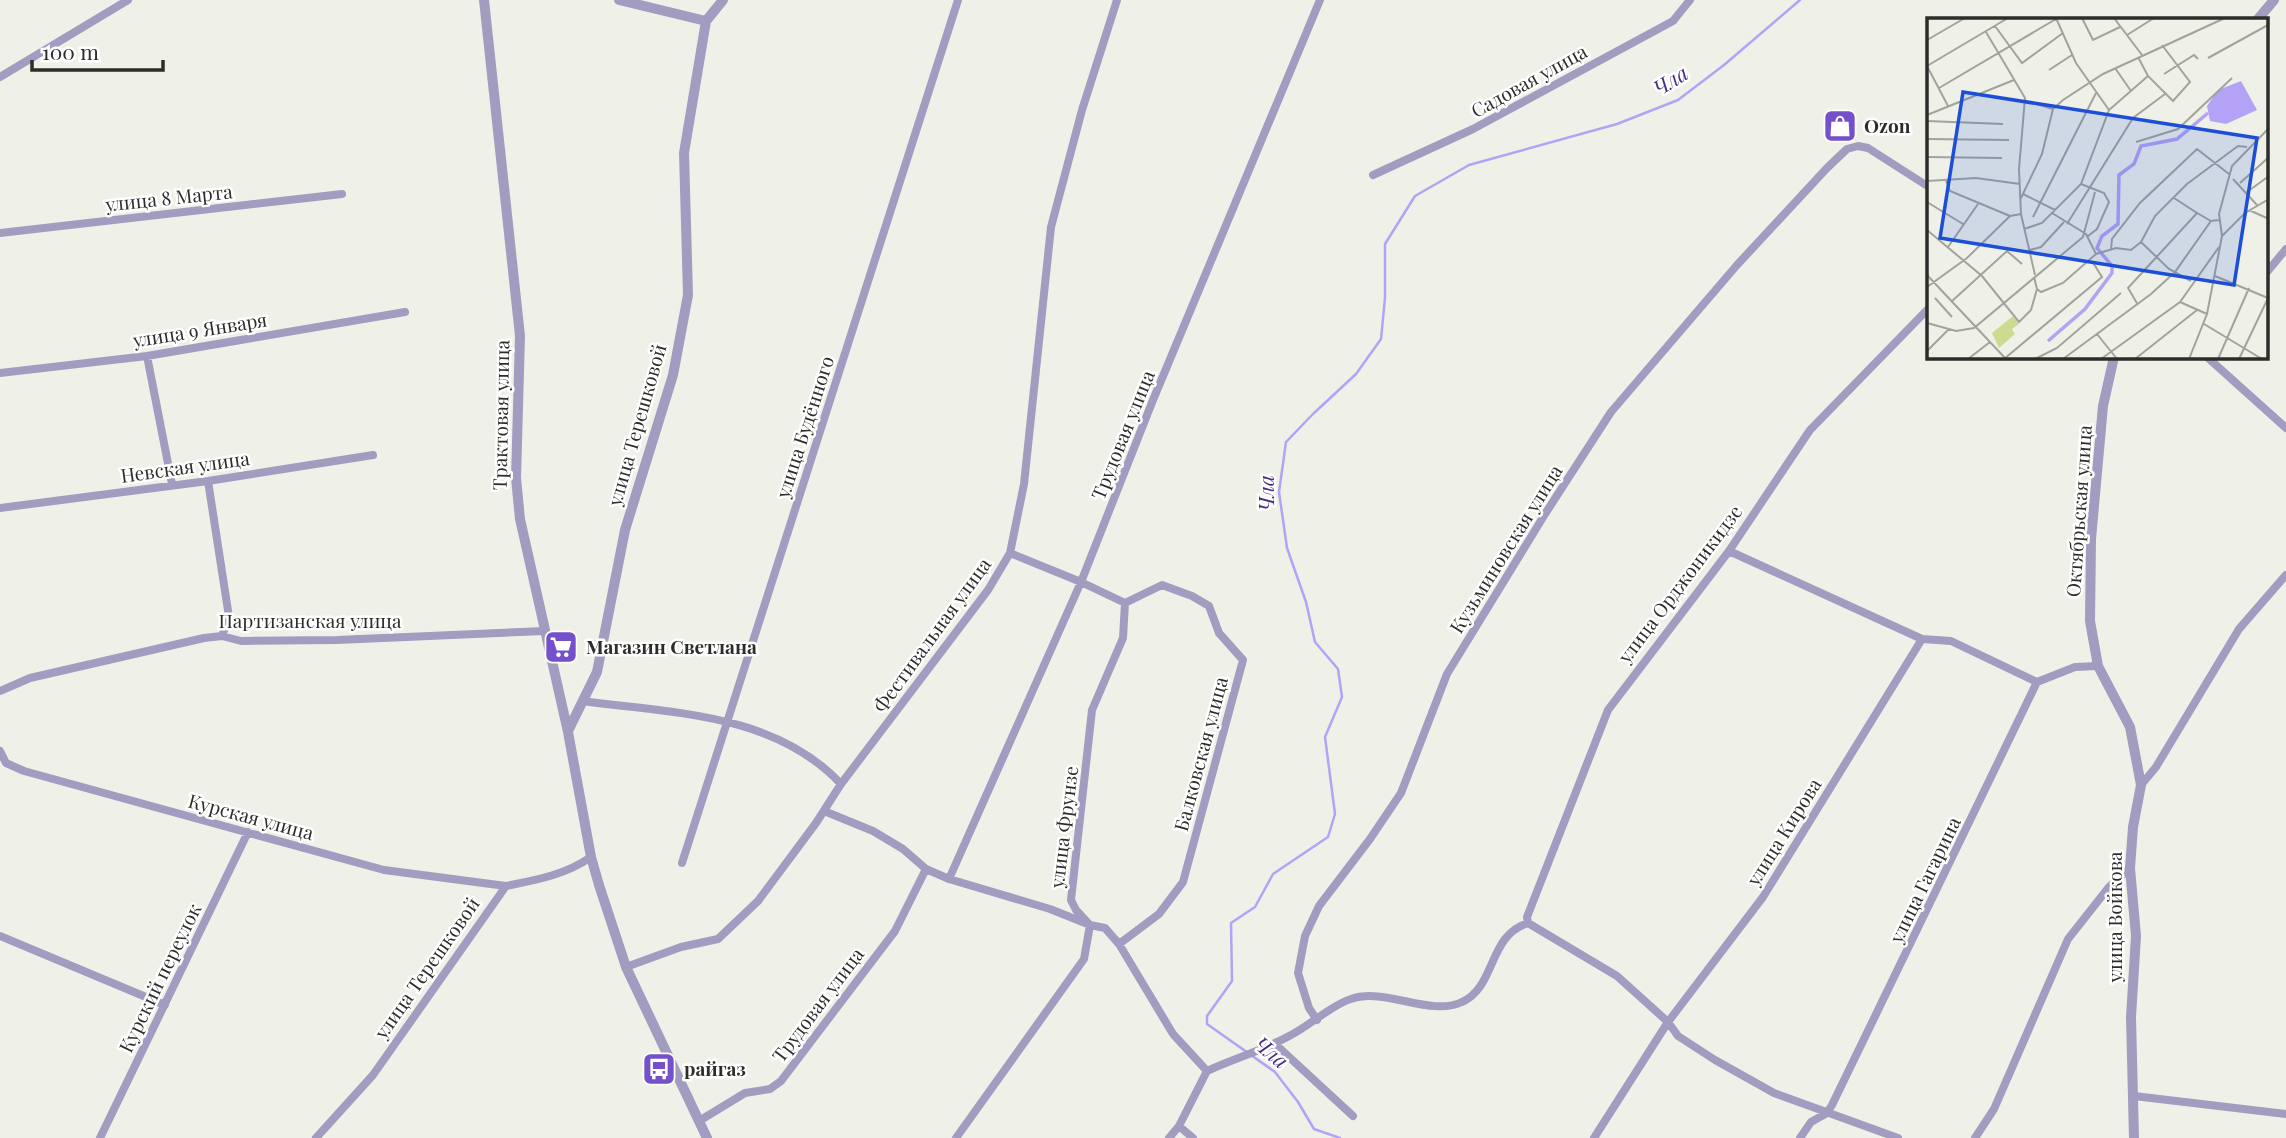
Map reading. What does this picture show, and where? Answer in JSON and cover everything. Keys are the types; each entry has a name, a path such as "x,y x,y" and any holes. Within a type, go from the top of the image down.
{"street":[{"path":"0,78 128,0"},
{"name":"Трактовая улица","path":"484,0 520,336 516,478 520,519 568,732 591,856 626,967 707,1138"},
{"path":"619,0 706,22"},
{"name":"улица Терешковой","path":"568,732 597,673 625,530 673,375 688,295 684,153 706,22 723,0"},
{"name":"улица Будённого","path":"682,863 958,0"},
{"name":"Фестивальная улица","path":"626,967 681,947 718,939 758,901 841,784 989,590 1010,554 1024,484 1051,227 1082,110 1117,0"},
{"name":"Трудовая улица","path":"949,879 1081,582 1153,400 1320,0"},
{"name":"Садовая улица","path":"1373,175 1473,129 1673,21 1690,0"},
{"path":"2259,18 2274,0"},
{"name":"Кузьминовская улица","path":"1317,1020 1309,1008 1298,973 1305,936 1319,906 1401,793 1447,674 1611,412 1737,265 1847,149 1858,146 1868,148 1927,186"},
{"name":"улица 8 Марта","path":"0,233 342,194"},
{"path":"2268,271 2286,249"},
{"name":"улица Орджоникидзе","path":"1528,923 1527,917 1608,710 1729,551 1810,430 1927,310"},
{"name":"улица 9 Января","path":"0,373 147,356 405,312"},
{"path":"147,356 172,484"},
{"name":"Октябрьская улица","path":"2114,359 2103,406 2091,539 2090,621 2098,666 2130,727 2141,785"},
{"path":"2209,359 2286,428"},
{"path":"2279,421 2286,414"},
{"name":"Невская улица","path":"0,508 208,481 373,455"},
{"path":"208,481 229,617 222,636"},
{"path":"1729,551 1922,639 1951,641 2037,682 2075,667 2098,666"},
{"path":"1010,554 1125,603"},
{"name":"улица Войкова","path":"2134,1138 2131,1017 2136,936 2130,868 2133,827 2141,785 2156,767 2239,629 2286,575"},
{"name":"Балковская улица","path":"1119,944 1158,914 1183,882 1243,660 1219,633 1209,606 1192,596 1162,585 1125,603"},
{"name":"улица Фрунзе","path":"1090,925 1071,900 1078,827 1092,710 1123,638 1125,603"},
{"name":"Партизанская улица","path":"0,691 30,678 222,636 242,641 337,640 544,631"},
{"name":"улица Кирова","path":"1594,1138 1668,1023 1763,897 1922,639"},
{"name":"улица Гагарина","path":"1800,1138 1811,1122 1827,1114 2037,682"},
{"path":"582,701 728,720 795,746 841,784"},
{"name":"Курская улица","path":"0,751 6,763 24,771 384,870 506,886"},
{"path":"824,811 873,831 903,849 926,869 949,879 1050,909 1105,929 1119,944 1172,1034 1207,1071"},
{"name":"Курский переулок","path":"100,1138 248,832"},
{"path":"506,886 545,878 575,868 591,856"},
{"path":"1975,1138 1994,1109 2068,939 2109,887 2130,868"},
{"name":"Трудовая улица","path":"699,1121 745,1094 770,1089 780,1081 895,931 926,869"},
{"name":"улица Терешковой","path":"316,1138 373,1075 506,886"},
{"path":"1169,1138 1179,1126 1207,1071 1236,1057 1275,1044 1349,999 1366,996 1449,1007 1465,1001 1478,990 1506,937 1515,927 1528,923 1617,976 1668,1023 1678,1036 1715,1060 1774,1093 1898,1138"},
{"path":"956,1138 1084,959 1090,925"},
{"path":"0,936 165,1005"},
{"path":"1275,1044 1353,1116"},
{"path":"2134,1096 2286,1114"},
{"path":"1179,1126 1193,1138"}],"waterway":[{"name":"Чла","path":"1340,1138 1314,1129 1275,1072 1207,1024 1207,1016 1232,981 1231,923 1255,907 1273,874 1328,837 1335,814 1325,737 1342,697 1338,669 1315,642 1306,602 1287,548 1279,492 1286,442 1356,374 1381,339 1385,298 1385,244 1415,196 1469,165 1617,124 1678,100 1800,0"}],"place":[{"name":"Ozon","path":"1840,126"},
{"name":"Магазин Светлана","path":"561,647"},
{"name":"райгаз","path":"659,1069"}]}
